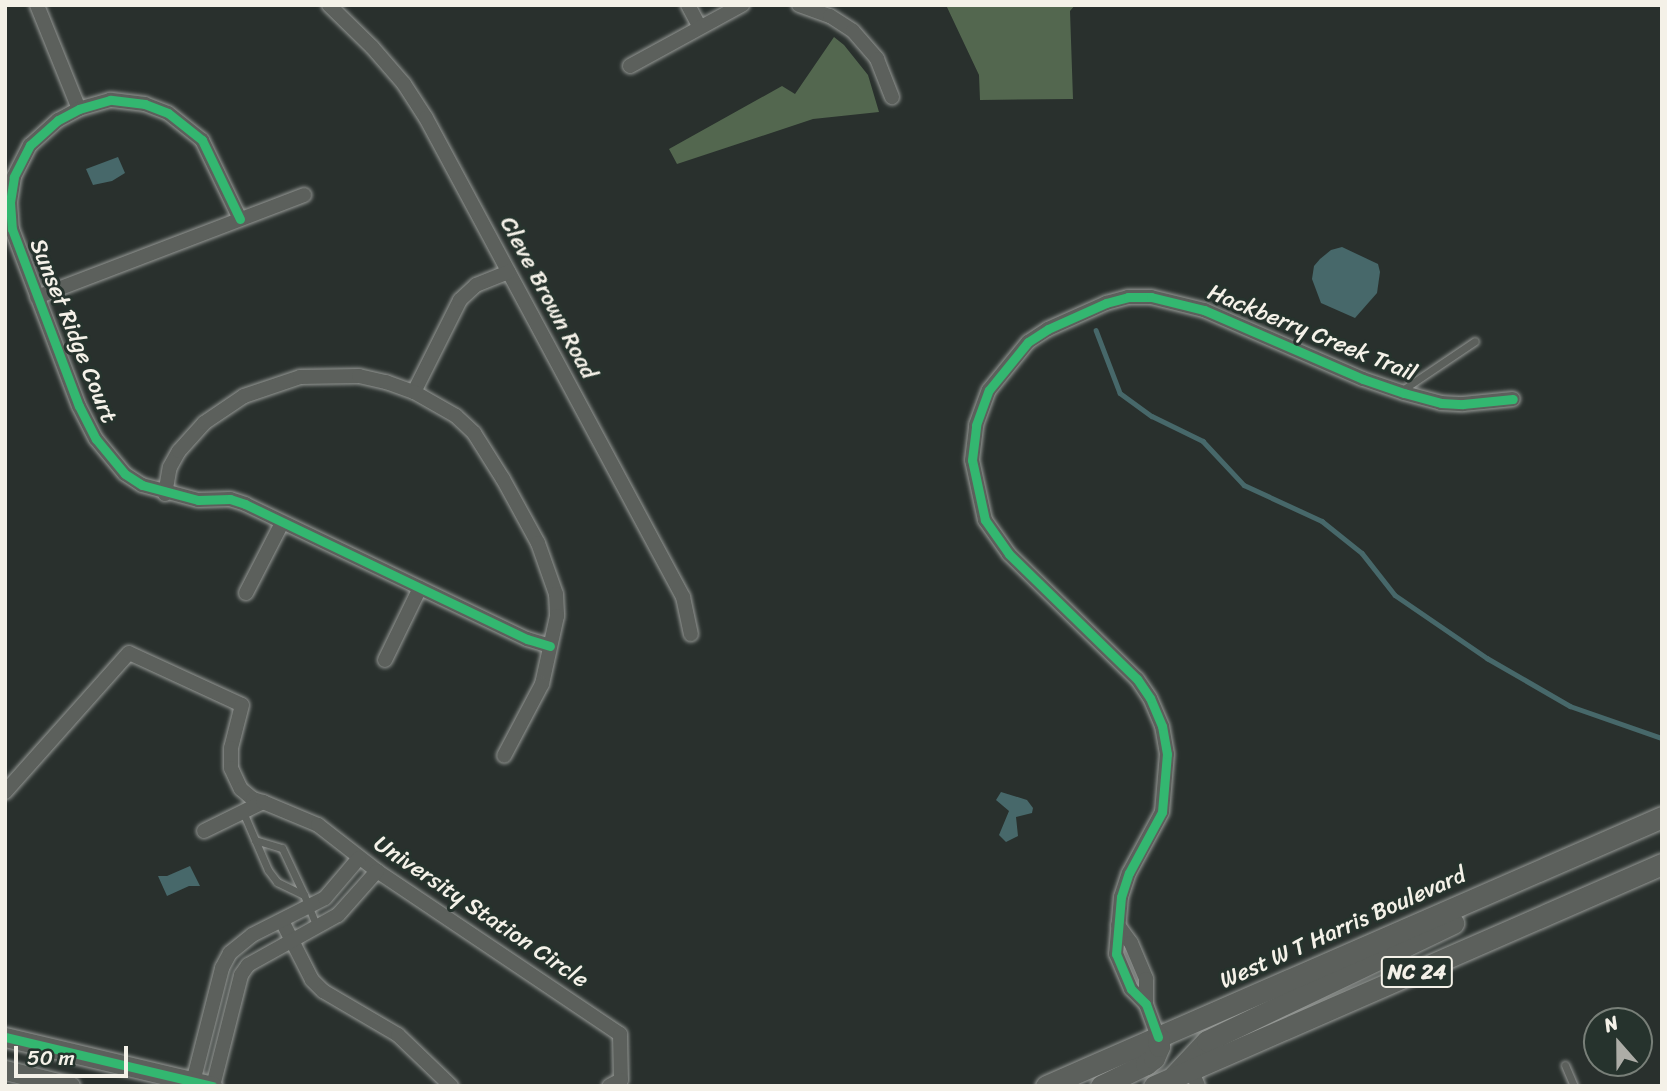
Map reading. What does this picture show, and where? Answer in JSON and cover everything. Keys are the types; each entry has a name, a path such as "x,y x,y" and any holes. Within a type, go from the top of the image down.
{"main road":[{"name":"West W T Harris Boulevard","path":"1046,1086 1662,817"},
{"name":"NC 24","path":"1178,1081 1662,864"},
{"path":"1178,1081 1191,1054 1207,1041 1458,921 1532,874"},
{"path":"1101,1086 1154,1058 1159,1045 1158,1037"}],"street":[{"path":"37,5 79,109"},
{"name":"Cleve Brown Road","path":"329,5 372,47 404,84 452,163 683,597 691,634"},
{"path":"688,5 699,26"},
{"path":"630,66 699,26 742,5"},
{"path":"799,5 830,16 853,31 877,59 892,97"},
{"name":"Sunset Ridge Court","path":"240,219 208,150 191,130 168,113 133,102 110,100 79,109 58,120 30,145 14,177 10,202 12,229 79,406 96,439 125,474 142,485 165,494 198,500 230,499 527,639 550,646"},
{"path":"37,297 304,195"},
{"path":"414,392 460,300 476,285 508,272"},
{"name":"Hackberry Creek Trail","path":"1158,1037 1146,1004 1131,989 1118,961 1118,925 1121,897 1129,873 1162,812 1167,766 1162,726 1150,698 1137,679 1009,554 985,520 972,460 976,425 989,390 1028,342 1048,329 1105,303 1151,297 1204,310 1363,379 1401,392 1441,403 1463,404 1513,399"},
{"path":"165,494 170,467 197,430 224,408 269,386 300,377 329,374 359,376 414,392 456,416 474,433 532,532 547,564 556,594 558,616 542,684 504,756"},
{"path":"246,593 282,523"},
{"path":"385,660 420,588"},
{"name":"University Station Circle","path":"5,792 129,653 242,705 231,748 231,768 241,789 253,799 318,825 377,871 621,1034 621,1080 609,1086"},
{"path":"204,831 263,802"},
{"path":"202,1085 222,968 239,944 282,921 307,902 325,898 359,858"},
{"path":"202,1085 241,975 254,960 338,915 377,871"},
{"path":"282,921 312,980 323,991 398,1035 451,1086"},
{"path":"5,1037 202,1085"},
{"path":"5,1070 70,1086"}],"lane":[{"path":"1401,392 1475,341"},
{"path":"243,812 277,882 307,902"},
{"path":"255,840 282,848 317,927"},
{"path":"1565,1065 1574,1086"}],"green space":[{"path":"946,5 1075,5 1070,11 1073,99 980,100 979,75"},
{"path":"834,37 844,45 868,75 879,112 813,119 677,164 669,149 782,86 795,94"}],"water":[{"path":"118,157 125,173 112,181 93,185 86,169"},
{"path":"1342,247 1378,264 1380,272 1377,293 1355,318 1321,303 1312,279 1314,266 1320,259 1331,250"},
{"path":"1001,792 1027,800 1033,808 1032,813 1016,817 1018,836 1006,842 999,835 1009,811 996,800"},
{"path":"190,866 200,886 189,886 167,896 158,876 167,876"}],"waterway":[{"path":"1096,330 1120,393 1152,416 1203,441 1244,485 1322,521 1362,553 1395,595 1487,658 1570,706 1662,738"}],"cycle path":[{"path":"240,219 202,140 168,113 145,104 110,100 79,109 58,120 30,145 14,177 10,202 12,229 79,406 96,439 125,474 142,485 198,500 230,499 245,504 527,639 550,646"},
{"path":"1158,1037 1146,1004 1131,989 1116,954 1121,897 1129,873 1162,812 1167,754 1162,726 1150,698 1137,679 1009,554 985,520 972,460 976,425 989,390 1028,342 1048,329 1106,303 1128,297 1151,297 1204,310 1363,379 1404,393 1441,403 1463,404 1513,399"},
{"path":"5,1037 212,1086"}]}
